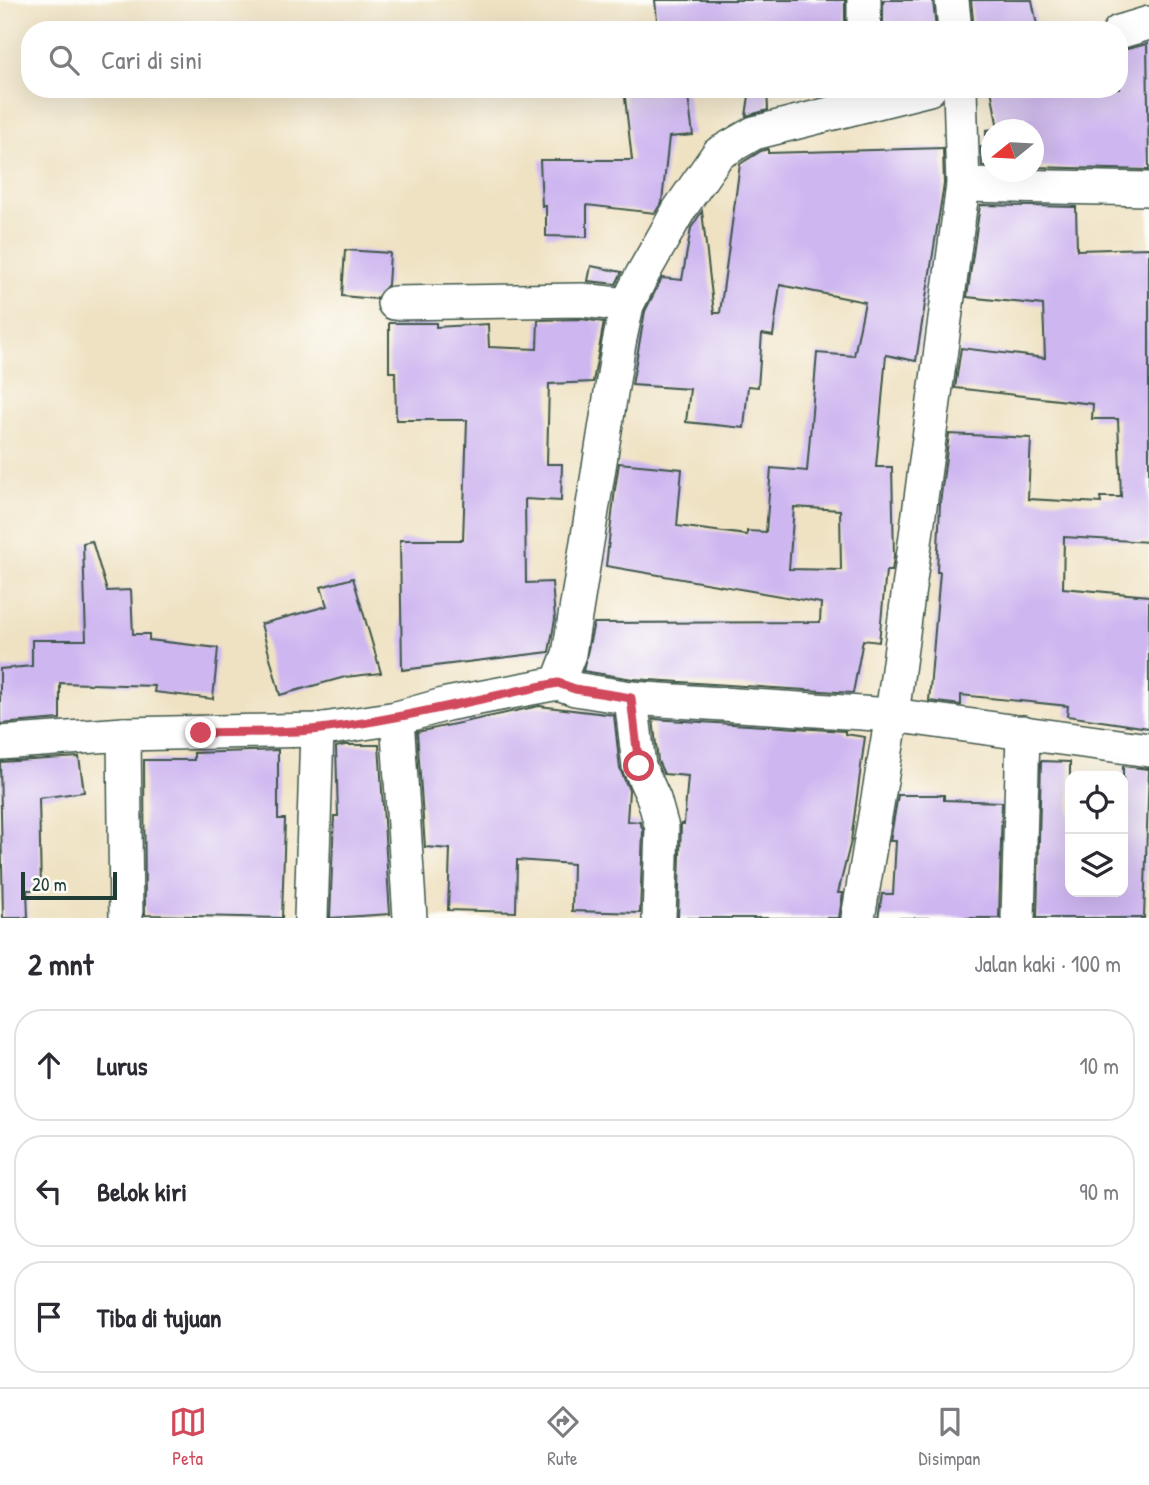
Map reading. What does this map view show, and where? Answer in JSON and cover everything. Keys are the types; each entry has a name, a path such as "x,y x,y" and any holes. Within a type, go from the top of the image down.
{"street":[{"path":"864,0 864,21"},
{"path":"952,0 954,21"},
{"path":"1128,29 1149,23"},
{"path":"558,683 569,654 618,343 627,305 680,210 718,154 754,133 858,98"},
{"path":"858,918 892,715 963,185 960,98"},
{"path":"963,185 1149,189"},
{"path":"394,303 582,300 627,305"},
{"path":"0,743 124,734 317,730 558,683 575,689 631,698 892,715 1149,750"},
{"path":"631,698 639,766 654,799 662,828 659,918"},
{"path":"410,918 421,711"},
{"path":"311,918 317,730"},
{"path":"1018,918 1023,732"},
{"path":"124,734 126,918"}],"building":[{"path":"655,0 845,0 845,21 657,21"},
{"path":"883,0 933,0 935,21 883,21"},
{"path":"971,0 1032,0 1036,21 973,21"},
{"path":"1147,44 1149,170 1044,167 1044,119 996,119 993,98 1128,98 1128,49"},
{"path":"625,98 688,98 693,135 669,137 662,202 655,213 587,205 587,237 546,236 546,206 542,206 540,160 632,160"},
{"path":"749,98 767,98 768,110 746,116"},
{"path":"943,148 944,184 916,361 886,355 876,467 892,467 894,557 892,571 886,571 879,642 863,640 853,693 633,679 583,671 594,623 820,622 821,603 606,566 619,463 682,469 677,526 747,535 747,531 766,532 771,468 807,471 817,353 854,356 865,302 780,285 773,336 762,334 758,387 748,386 744,428 686,422 690,389 632,385 645,311 662,278 682,280 691,228 702,211 714,313 720,313 740,164 761,151 768,149 768,153","holes":["794,507 840,510 841,570 789,569"]},
{"path":"980,205 1076,207 1077,250 1149,248 1149,542 1064,537 1063,588 1149,596 1149,728 1067,716 1068,706 961,695 961,705 929,701 940,572 937,572 940,503 949,434 1031,438 1028,499 1101,503 1100,497 1121,497 1118,419 1092,419 1093,404 955,388 961,348 1045,358 1043,305 967,297"},
{"path":"345,250 390,253 388,285 376,299 342,296"},
{"path":"591,266 622,272 616,284 588,281"},
{"path":"581,319 604,322 593,382 549,384 547,464 562,464 561,501 525,499 526,583 552,582 555,619 549,652 402,670 400,540 463,540 467,420 396,420 395,372 389,372 389,323 436,323 436,327 488,324 489,347 537,349 538,320"},
{"path":"92,541 107,591 131,590 133,634 149,634 149,640 218,648 213,699 154,692 155,686 60,683 60,719 0,724 0,669 32,666 32,640 86,640 83,543"},
{"path":"353,578 381,673 345,677 280,695 261,624 327,606 321,587"},
{"path":"539,706 614,715 620,769 629,790 627,821 640,822 643,830 640,913 572,911 573,864 517,860 516,912 448,910 450,849 425,847 417,732"},
{"path":"653,719 845,731 845,734 865,737 851,841 838,893 843,893 839,918 678,918 681,824 684,824 688,776 664,774 658,761"},
{"path":"379,745 390,914 330,918 334,816 338,816 336,747"},
{"path":"278,750 278,819 285,819 282,918 145,915 144,760 194,760 194,753"},
{"path":"79,757 84,792 39,798 41,890 27,890 28,918 3,918 0,762"},
{"path":"1041,761 1070,762 1070,771 1065,771 1065,897 1128,897 1128,771 1123,771 1123,766 1149,769 1144,918 1037,918"},
{"path":"898,795 944,795 944,800 1002,802 999,918 878,918 882,894 893,894 896,841 890,841"}],"route":[{"path":"201,733 317,730 397,718 447,704 558,683 575,689 631,698 639,766"}]}
